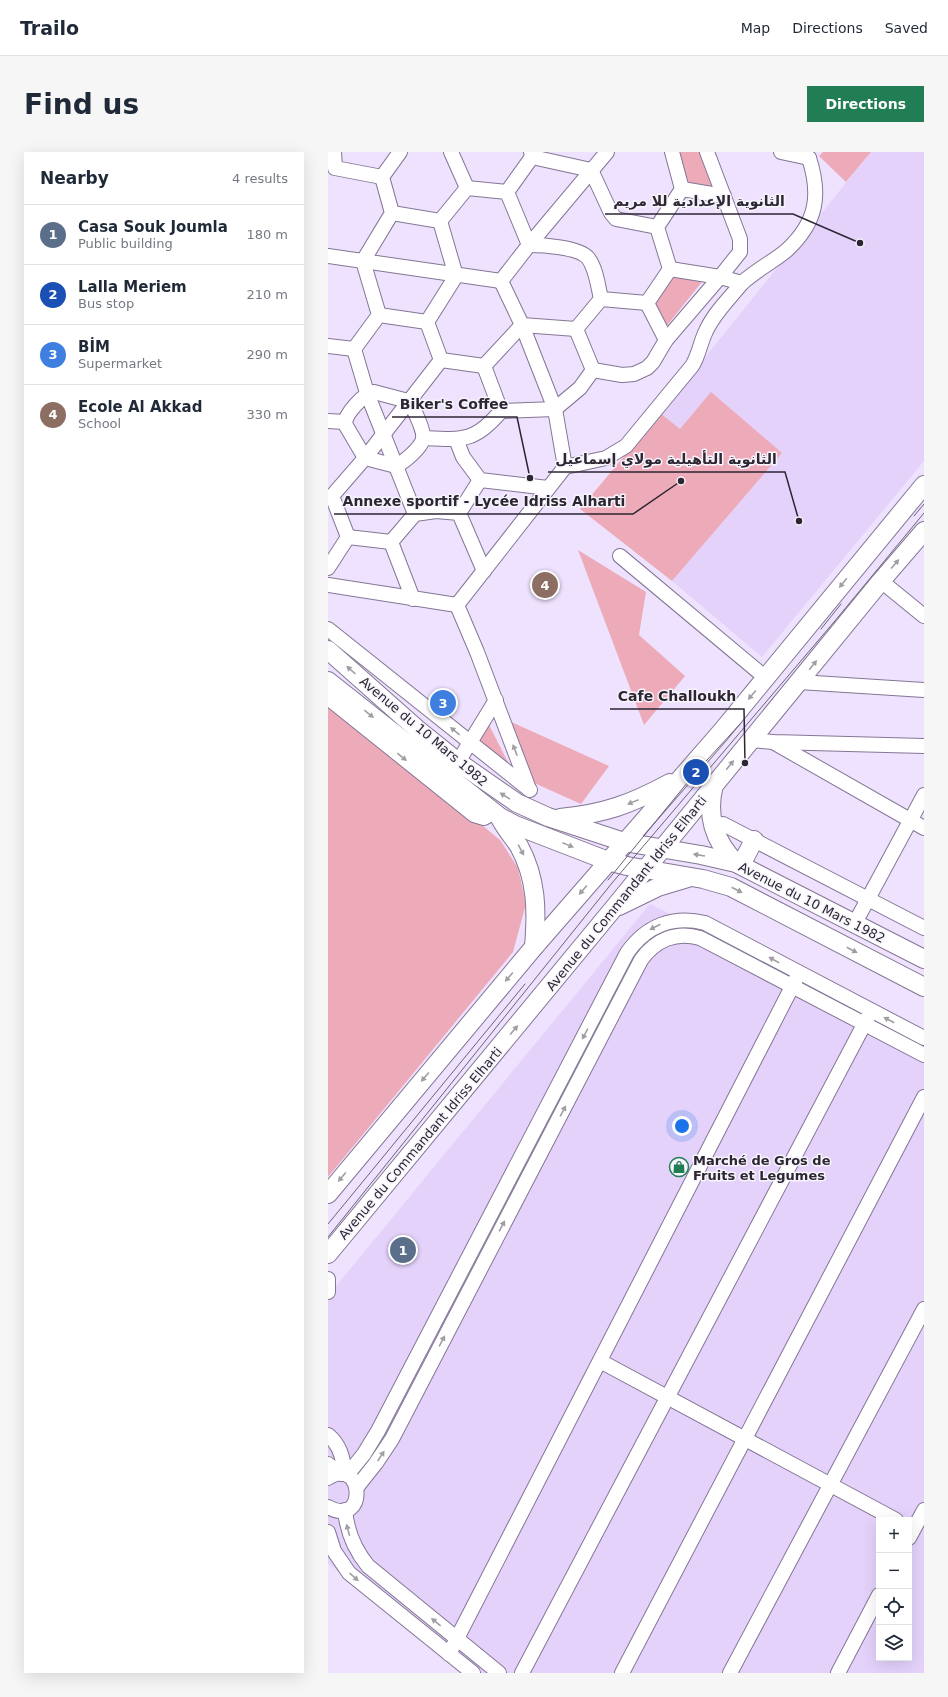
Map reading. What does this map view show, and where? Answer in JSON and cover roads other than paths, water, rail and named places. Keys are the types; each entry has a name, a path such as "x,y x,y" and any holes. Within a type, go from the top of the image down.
{"main road":[{"path":"328,1194 534,948 766,678 924,485"},
{"name":"Avenue du Commandant Idriss Elharti","path":"328,1254 752,740 881,581 924,531"},
{"name":"Avenue du 10 Mars 1982","path":"328,650 458,762 517,803 546,816 624,842 701,855 738,864 924,959"},
{"name":"Avenue du 10 Mars 1982","path":"328,681 496,815 608,861 732,887 924,987"},
{"path":"546,816 590,814 623,806 637,801 680,778"},
{"path":"715,784 710,806 713,827 722,846 738,864 754,840"},
{"path":"496,815 521,851 532,879 537,915 534,948"},
{"path":"613,909 643,894 690,877"}],"street":[{"path":"334,152 331,172 382,177"},
{"path":"382,177 400,152"},
{"path":"451,152 467,188"},
{"path":"501,281 606,152"},
{"path":"657,227 682,189 672,152"},
{"path":"593,370 622,375 634,374 653,362 666,340 720,278 740,252 741,245 708,152"},
{"path":"457,605 565,467 606,458 626,446 692,366 697,358 704,336 718,312 742,283 755,271 786,251 800,235 815,206 817,192 811,155 781,152"},
{"path":"507,192 531,154 591,170"},
{"path":"591,170 611,213 616,219 657,227"},
{"path":"379,315 363,261 392,213 382,177"},
{"path":"467,188 507,192"},
{"path":"440,221 467,188"},
{"path":"682,189 724,196"},
{"path":"507,192 529,245"},
{"path":"392,213 440,221"},
{"path":"427,322 456,276 440,221"},
{"path":"657,227 670,269"},
{"path":"529,245 560,247 586,256 592,265 601,299"},
{"path":"328,256 456,276 501,281"},
{"path":"670,269 742,283"},
{"path":"647,303 670,269"},
{"path":"501,281 522,325 555,409 565,467"},
{"path":"601,299 647,303"},
{"path":"576,329 601,299"},
{"path":"647,303 666,340"},
{"path":"379,315 427,322"},
{"path":"354,350 379,315"},
{"path":"684,320 697,326 704,336"},
{"path":"427,322 441,360"},
{"path":"522,325 576,329"},
{"path":"484,366 522,325"},
{"path":"576,329 593,370"},
{"path":"328,346 354,350"},
{"path":"354,350 367,393 415,514"},
{"path":"441,360 484,366"},
{"path":"348,537 330,496 365,458 441,360"},
{"path":"484,366 501,411"},
{"path":"423,438 456,439 469,437 483,431 501,411 555,409 580,388 593,370"},
{"path":"374,392 408,401 423,431 423,438 421,444 402,463 396,466 385,464 365,458 345,422 362,397 367,393 374,392"},
{"path":"328,421 345,422"},
{"path":"456,439 463,457 480,480 548,488"},
{"path":"459,513 480,480"},
{"path":"391,542 415,514 436,511 459,513"},
{"path":"459,513 484,571"},
{"path":"348,537 391,542"},
{"path":"328,568 348,537"},
{"path":"391,542 413,599"},
{"path":"620,556 766,678"},
{"path":"881,581 924,616"},
{"path":"328,585 457,605"},
{"path":"457,605 496,700 530,790 546,816"},
{"path":"328,629 530,790"},
{"path":"799,682 924,690"},
{"path":"328,698 474,815 484,818 496,815"},
{"path":"458,762 496,700"},
{"path":"752,740 773,742 924,746"},
{"path":"773,742 924,828"},
{"path":"855,923 924,795"},
{"path":"723,824 924,928"},
{"path":"340,1475 364,1454 378,1431 626,957 639,938 647,932 664,923 674,921 695,920 715,927 799,973 924,1038"},
{"path":"357,1487 376,1463 392,1439 645,954 656,944 668,938 692,936 708,941 792,987 924,1055"},
{"path":"449,1654 799,973"},
{"path":"522,1673 871,1010"},
{"path":"622,1673 924,1097"},
{"path":"328,1279 328,1292"},
{"path":"730,1673 924,1309"},
{"path":"600,1361 890,1517"},
{"path":"328,1435 333,1439 341,1453 340,1475"},
{"path":"328,1464 340,1475 355,1482 357,1487 357,1498 354,1503 345,1510 339,1511 328,1507"},
{"path":"345,1510 346,1522 351,1540 360,1557 368,1566 499,1673"},
{"path":"914,1532 924,1510"},
{"path":"328,1532 334,1551 349,1573 473,1673"},
{"path":"838,1673 876,1601"}],"tram line":[{"path":"914,516 924,504"},
{"path":"328,1237 612,883 834,622 924,513"},
{"path":"821,629 841,604"},
{"path":"608,880 696,772 741,723"},
{"path":"328,1224 525,984"}],"place":[{"name":"الثانوية الإعدادية للا مريم","path":"860,243"},
{"name":"Biker's Coffee","path":"530,478"},
{"name":"Annexe sportif - Lycée Idriss Alharti","path":"681,481"},
{"name":"الثانوية التأهيلية مولاي إسماعيل","path":"799,521"},
{"name":"Ecole Al Akkad","path":"545,585"},
{"name":"BİM","path":"443,703"},
{"name":"Cafe Challoukh","path":"745,763"},
{"name":"Lalla Meriem","path":"696,772"},
{"name":"Marché de Gros de Fruits et Legumes","path":"679,1167"},
{"name":"Casa Souk Joumla","path":"403,1250"}]}
